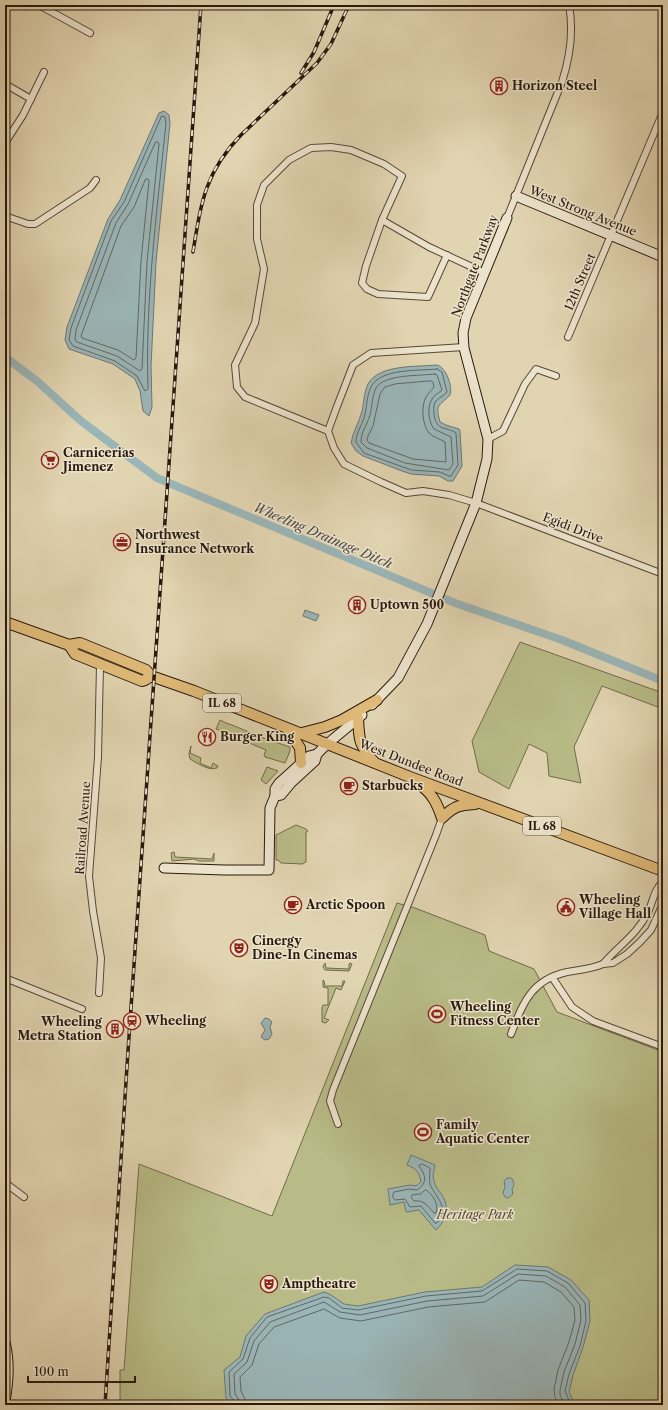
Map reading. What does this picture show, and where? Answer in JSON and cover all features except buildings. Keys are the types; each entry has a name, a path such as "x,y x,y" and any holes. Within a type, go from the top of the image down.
{"main road":[{"name":"West Dundee Road","path":"5,622 69,645 80,643 146,670 151,676 194,691 326,745 663,871"},
{"name":"West Dundee Road","path":"69,645 75,654 100,665 143,681 151,676"},
{"path":"298,734 335,723 377,700"},
{"path":"358,718 358,735 362,747 375,763"},
{"path":"288,729 300,748 301,763"},
{"path":"410,777 428,790 435,800 442,818 450,810 459,805 479,803"}],"street":[{"path":"39,5 90,34"},
{"path":"569,6 578,5"},
{"name":"Northgate Parkway","path":"275,796 281,795 291,783 315,761 317,754 377,700 401,673 427,624 476,503 487,459 488,439 464,347 463,333 466,318 562,82 570,52 571,21 569,6"},
{"path":"5,143 23,115 44,72"},
{"path":"5,84 31,99"},
{"name":"12th Street","path":"568,337 663,112"},
{"path":"447,255 428,297 378,294 367,289 362,282 366,266 382,220 402,176 384,164 351,150 338,148 311,148 288,160 264,185 257,206 257,240 264,269 255,323 235,364 237,387 245,397 328,431 353,365 371,353 464,347"},
{"path":"5,216 28,224 35,224 90,188 96,180"},
{"name":"West Strong Avenue","path":"516,196 663,257"},
{"path":"382,220 429,247 484,273"},
{"path":"488,439 503,431 524,384 536,369 556,376"},
{"name":"Egidi Drive","path":"328,431 334,448 344,464 406,493 423,491 449,494 663,574"},
{"name":"Railroad Avenue","path":"99,993 101,958 93,912 90,876 98,757 100,665"},
{"name":"Northgate Parkway","path":"164,868 269,870 270,808 275,796 275,789 309,756 317,754"},
{"path":"338,1124 330,1101 333,1090 442,818"},
{"path":"603,964 611,955 628,941 637,930 648,912 658,886 663,882"},
{"path":"511,1034 527,998 538,985 565,973 613,963 627,954 651,930 663,904"},
{"path":"5,978 82,1009"},
{"path":"552,978 572,1007 593,1021 663,1047"},
{"path":"5,1185 8,1185 24,1197"},
{"path":"5,1342 8,1356 9,1381 5,1401"}],"green space":[{"path":"520,642 663,693 663,709 602,686 574,747 581,783 549,776 547,753 529,744 509,789 479,772 472,741"},
{"path":"220,720 290,747 285,763 265,757 264,755 266,750 230,735 227,739 228,734 216,729"},
{"path":"191,746 190,753 201,758 200,763 211,768 213,763 218,766 217,768 214,769 206,768 190,759 189,754"},
{"path":"267,767 278,771 266,784 261,780"},
{"path":"296,825 308,831 306,832 306,862 302,864 281,863 276,860 276,835"},
{"path":"174,852 175,857 212,859 214,853 214,861 199,861 194,859 172,861 171,853"},
{"name":"Heritage Park","path":"397,903 415,908 485,935 489,951 534,969 557,1012 663,1052 663,1405 120,1405 120,1370 124,1370 139,1164 272,1216"},
{"path":"325,963 326,968 349,969 349,964 352,964 349,971 325,970 323,967"},
{"path":"323,980 325,986 342,986 343,981 345,981 341,990 336,988 324,1018 329,1020 326,1023 322,1022 322,1007 323,1005 328,1005 328,988 323,987"}],"water":[{"path":"164,111 169,115 170,123 156,262 151,366 152,407 149,416 143,411 140,391 135,379 113,364 69,349 65,340 67,327 108,219 120,200 159,113"},
{"path":"437,365 446,373 451,391 450,395 438,408 440,422 459,429 460,431 462,466 453,481 448,481 439,476 411,474 363,456 356,451 351,443 362,411 368,384 373,378 389,370"},
{"path":"305,610 319,615 316,621 303,616"},
{"path":"265,1018 272,1022 270,1027 272,1034 269,1039 265,1040 261,1037 265,1030 261,1023"},
{"path":"411,1155 435,1165 433,1179 446,1204 446,1214 436,1230 419,1210 406,1212 404,1202 390,1205 388,1189 410,1185 416,1186 421,1182 417,1171 407,1165"},
{"path":"507,1178 511,1178 513,1180 514,1185 512,1189 513,1194 508,1198 505,1197 503,1193 505,1187 504,1181"},
{"path":"515,1265 548,1267 571,1280 589,1300 590,1321 569,1392 575,1405 232,1405 226,1398 224,1370 240,1357 246,1336 265,1314 324,1292 344,1304 358,1306 425,1292 482,1287"}],"waterway":[{"name":"Wheeling Drainage Ditch","path":"5,357 37,381 81,421 157,478 455,603 562,640 663,681"}],"railway":[{"path":"105,1405 128,1051 201,5"},
{"path":"301,73 314,52 334,5"},
{"path":"193,252 206,189 219,162 241,135 317,63 331,44 349,5"}],"place":[{"name":"Horizon Steel","path":"499,86"},
{"name":"Carnicerias Jimenez","path":"50,460"},
{"name":"Northwest Insurance Network","path":"122,542"},
{"name":"Uptown 500","path":"357,605"},
{"name":"Burger King","path":"207,737"},
{"name":"Starbucks","path":"349,786"},
{"name":"Arctic Spoon","path":"293,905"},
{"name":"Wheeling Village Hall","path":"566,907"},
{"name":"Cinergy Dine-In Cinemas","path":"239,948"},
{"name":"Wheeling Fitness Center","path":"437,1014"},
{"name":"Wheeling","path":"132,1021"},
{"name":"Wheeling Metra Station","path":"115,1029"},
{"name":"Family Aquatic Center","path":"423,1132"},
{"name":"Amptheatre","path":"269,1284"}]}
